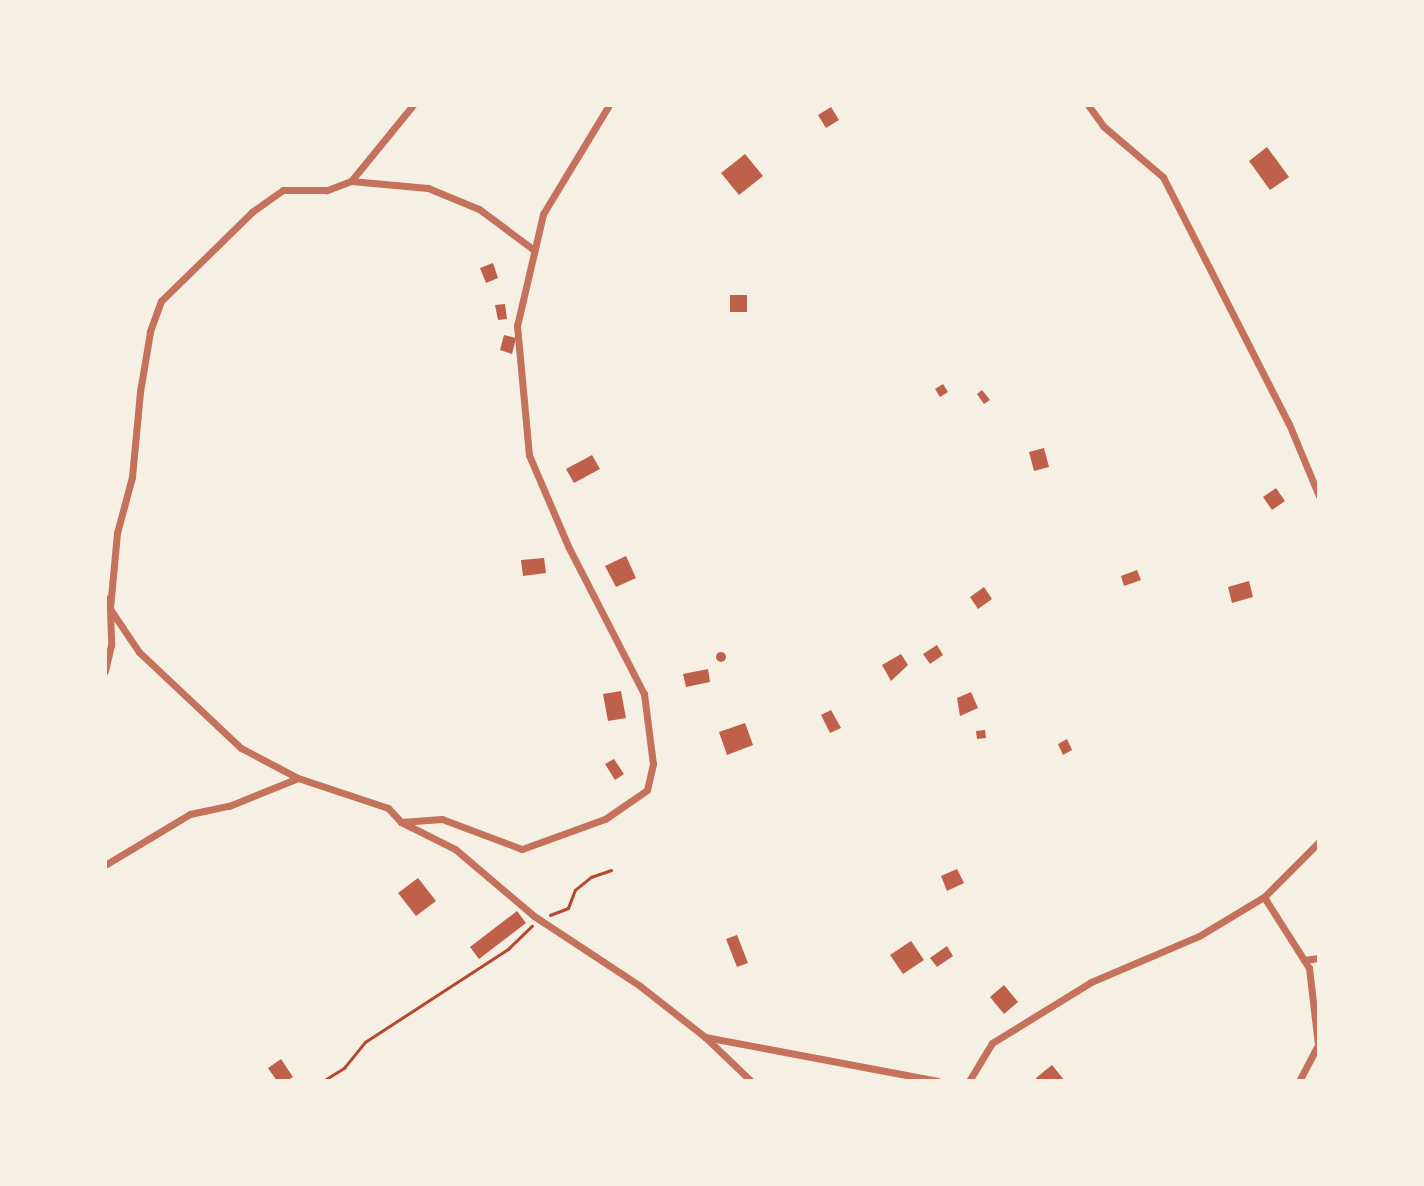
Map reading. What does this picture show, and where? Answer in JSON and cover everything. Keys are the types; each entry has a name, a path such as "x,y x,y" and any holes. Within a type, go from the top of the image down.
{"street":[{"path":"351,181 413,105"},
{"path":"401,822 442,819 522,849 605,819 646,790 653,764 645,694 568,546 529,455 517,326 543,214 609,105"},
{"path":"1088,105 1103,126 1163,177 1289,424 1319,496"},
{"path":"105,671 111,645 110,609 117,533 132,477 142,380 161,301 252,212 283,190 327,190 351,181 428,188 479,209 534,250"},
{"path":"105,598 139,652 241,748 298,778 388,808 401,822 455,849 539,919 640,986 705,1037 751,1081"},
{"path":"105,865 190,814 229,806 298,778"},
{"path":"969,1081 992,1042 1091,982 1199,936 1264,897 1319,842"},
{"path":"1264,897 1309,968 1318,1045 1299,1081"},
{"path":"1304,960 1319,958"},
{"path":"705,1037 938,1081"}],"path":[{"path":"323,1081 344,1068 365,1042 508,949 539,919 568,908 575,890 591,877 611,870"}],"building":[{"path":"831,107 839,120 826,128 818,115"},
{"path":"1267,147 1289,177 1270,190 1249,161"},
{"path":"745,154 763,176 739,195 721,173"},
{"path":"493,263 498,278 486,283 480,268"},
{"path":"730,295 747,295 747,312 730,312"},
{"path":"505,304 507,319 498,320 495,305"},
{"path":"504,335 516,338 512,354 500,350"},
{"path":"943,384 948,392 940,397 935,389"},
{"path":"982,390 990,400 984,404 977,394"},
{"path":"1044,448 1049,467 1034,471 1029,452"},
{"path":"592,455 600,469 574,483 566,469"},
{"path":"1276,488 1285,501 1272,510 1263,497"},
{"path":"626,556 636,578 616,587 605,566"},
{"path":"544,558 546,573 523,576 521,560"},
{"path":"1137,570 1141,580 1124,586 1121,576"},
{"path":"1249,581 1253,597 1232,603 1228,587"},
{"path":"984,587 992,599 978,609 970,597"},
{"path":"937,645 943,655 930,664 923,654"},
{"path":"721,652 725,653 725,661 721,662 717,661 716,657 717,653"},
{"path":"901,654 908,665 891,681 882,665"},
{"path":"708,669 710,682 686,687 683,674"},
{"path":"621,691 626,718 608,721 603,694"},
{"path":"971,692 978,708 960,716 957,698"},
{"path":"831,710 841,728 830,733 821,715"},
{"path":"745,723 753,745 727,755 719,732"},
{"path":"985,730 986,738 977,739 976,731"},
{"path":"1067,739 1072,750 1063,755 1058,744"},
{"path":"614,759 624,774 615,780 605,764"},
{"path":"957,869 964,883 947,891 941,876"},
{"path":"418,878 436,901 416,916 398,893"},
{"path":"517,911 526,923 479,959 470,947"},
{"path":"737,935 748,963 737,967 726,939"},
{"path":"911,941 924,960 903,974 890,955"},
{"path":"947,946 953,956 937,967 930,958"},
{"path":"1004,985 1018,1002 1004,1014 990,997"},
{"path":"281,1059 293,1077 286,1081 277,1081 268,1068"},
{"path":"1052,1065 1065,1081 1038,1081 1036,1078"}]}
